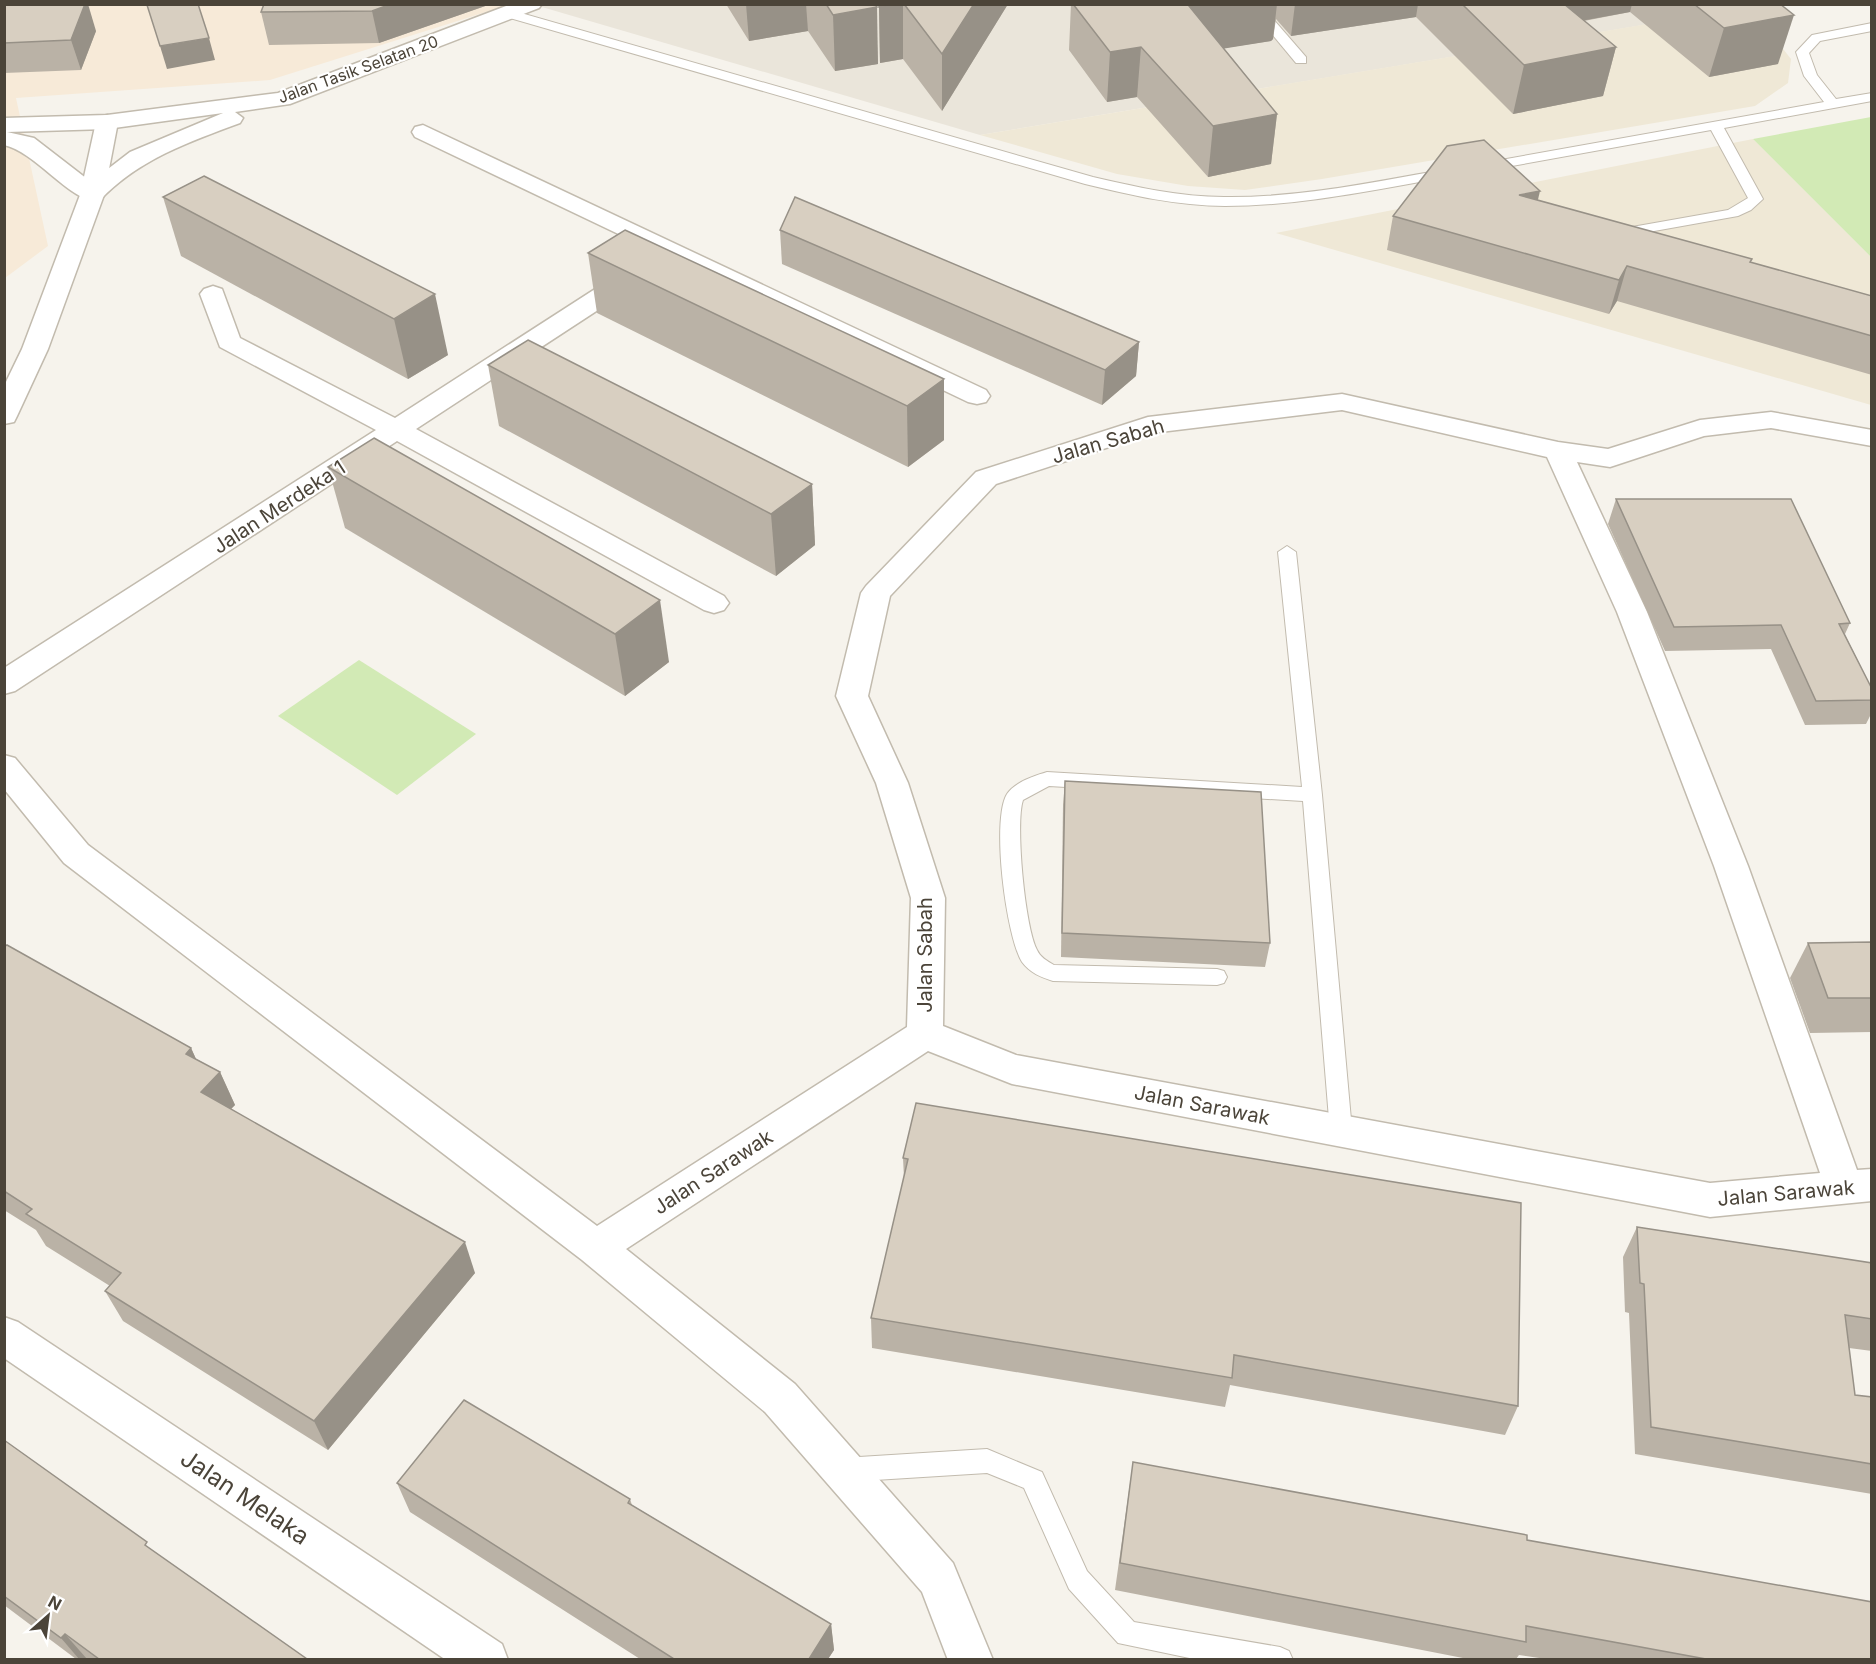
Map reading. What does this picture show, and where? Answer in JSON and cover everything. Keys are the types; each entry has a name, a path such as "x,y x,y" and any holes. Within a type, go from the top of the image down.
{"street":[{"name":"Jalan Tasik Selatan 20","path":"4,125 107,122 282,99 532,4"},
{"path":"92,195 107,176 126,164 170,142 282,99"},
{"path":"4,416 35,349 92,195 107,122"},
{"path":"423,132 977,396"},
{"path":"4,138 26,143 92,195"},
{"name":"Jalan Merdeka 1","path":"4,683 672,250"},
{"path":"213,294 229,342 397,430 714,603"},
{"name":"Jalan Sabah","path":"925,1034 928,898 892,783 852,696 876,593 986,478 1148,425 1342,402 1558,451 1610,458 1700,428 1771,420 1872,438"},
{"path":"1558,451 1632,612 1858,1187"},
{"path":"4,766 76,854 596,1248 780,1398 938,1578 971,1659"},
{"name":"Jalan Sarawak","path":"596,1248 925,1034 1012,1069 1710,1200 1858,1187"},
{"name":"Jalan Melaka","path":"4,1335 486,1659"}],"lane":[{"path":"1253,4 1301,60"},
{"path":"507,14 1079,178 1161,196 1242,202 1345,190 1466,170 1872,97"},
{"path":"1834,105 1811,76 1802,52 1816,38 1872,27"},
{"path":"1658,254 1635,235 1637,231 1731,213 1747,207 1756,199 1716,126"},
{"path":"1287,552 1312,795 1341,1131"},
{"path":"1217,977 1053,973 1037,966 1029,958 1024,944 1009,842 1011,806 1016,795 1047,779 1312,795"},
{"path":"843,1470 987,1461 1033,1480 1078,1580 1127,1634 1280,1659"}],"shaded area":[{"path":"5,5 503,5 270,80 16,98 48,246 5,278"},
{"path":"535,5 1764,5 980,135"},
{"path":"1750,7 1791,59 1788,83 1755,106 1322,179 1245,190 1188,186 1117,174 980,135"},
{"path":"1753,139 1871,257 1871,405 1276,233"}],"green space":[{"path":"1872,117 1871,257 1753,139"},
{"path":"359,660 476,734 397,795 278,716"}],"building":[{"path":"4,4 85,4 71,40 4,43"},
{"path":"198,4 209,38 160,46 147,5"},
{"path":"264,4 391,4 372,11 261,12"},
{"path":"826,4 875,4 877,7 833,15"},
{"path":"904,4 974,4 942,54"},
{"path":"1073,4 1199,4 1189,6 1277,114 1213,126 1141,47 1110,52"},
{"path":"1462,4 1564,4 1616,47 1524,65"},
{"path":"1694,4 1780,4 1794,15 1724,28"},
{"path":"1484,140 1540,191 1519,195 1752,259 1750,262 1872,296 1872,336 1627,266 1619,280 1393,216 1447,146"},
{"path":"204,176 435,294 394,319 163,197"},
{"path":"795,197 1139,342 1105,370 780,230"},
{"path":"625,230 944,379 907,406 588,253"},
{"path":"528,340 812,484 771,514 488,365"},
{"path":"374,438 660,600 615,634 328,467"},
{"path":"1616,499 1791,499 1850,623 1839,624 1872,689 1872,700 1816,701 1781,625 1674,627"},
{"path":"1065,781 1261,792 1270,943 1062,933"},
{"path":"1872,942 1872,998 1828,998 1808,943"},
{"path":"7,945 191,1048 186,1054 220,1072 201,1092 465,1242 314,1421 105,1291 121,1273 26,1214 32,1209 4,1191 4,947"},
{"path":"916,1103 1521,1203 1518,1406 1234,1355 1232,1378 871,1318 908,1159 903,1158"},
{"path":"1637,1227 1872,1263 1872,1319 1845,1315 1855,1395 1872,1397 1872,1464 1651,1427 1644,1284 1640,1283"},
{"path":"464,1400 630,1499 628,1503 831,1624 809,1659 674,1659 397,1483"},
{"path":"4,1440 147,1542 145,1545 307,1659 99,1659 65,1634 61,1638 4,1596"},
{"path":"1133,1462 1527,1535 1527,1540 1872,1602 1872,1659 1706,1659 1526,1626 1526,1642 1120,1563"}]}
